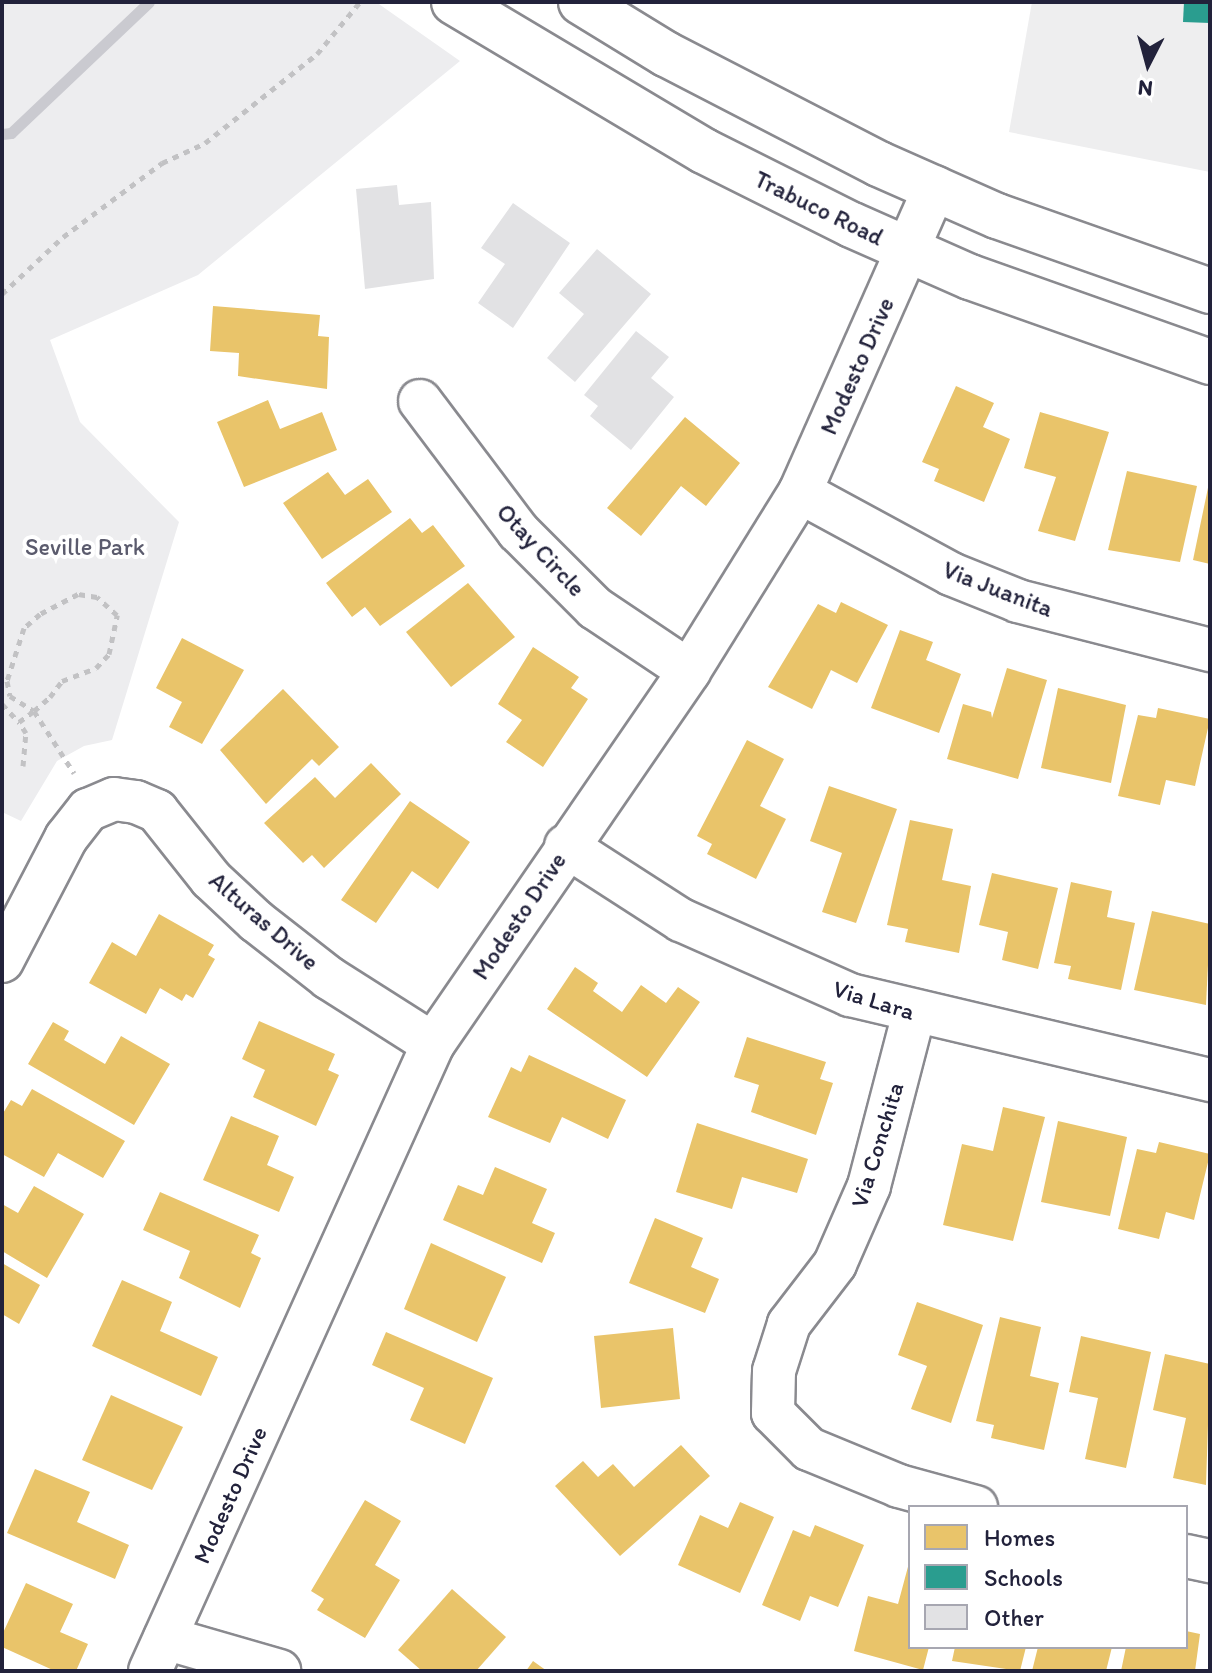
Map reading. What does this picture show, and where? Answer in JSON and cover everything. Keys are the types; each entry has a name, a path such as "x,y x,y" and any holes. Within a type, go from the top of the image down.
{"main road":[{"name":"Trabuco Road","path":"454,2 704,151 908,252 1077,318 1210,362"},
{"path":"581,2 770,109 935,188 1102,255 1210,291"}],"street":[{"name":"Modesto Drive","path":"157,1655 433,1044 689,671 800,492 935,188"},
{"name":"Otay Circle","path":"420,401 518,531 595,608 689,671"},
{"name":"Via Juanita","path":"800,492 951,574 1018,601 1210,650"},
{"name":"Alturas Drive","path":"2,961 66,838 88,810 114,799 136,802 157,811 211,879 256,921 329,978 433,1044"},
{"name":"Via Lara","path":"566,846 681,920 793,974 914,1013 1210,1080"},
{"name":"Via Conchita","path":"914,1013 869,1186 835,1264 789,1324 774,1371 773,1413 809,1449 899,1486 969,1505"},
{"path":"1188,1556 1210,1561"},
{"path":"157,1655 279,1671"}],"path":[{"path":"2,294 63,237 162,163 205,143 317,54 360,2"},
{"path":"19,722 34,711 62,681 96,668 109,654 117,615 107,603 78,594 40,614 24,628 4,680 18,705 34,711 69,766"},
{"path":"2,704 26,733 23,766"}],"shaded area":[{"path":"1032,2 1210,2 1210,172 1009,132"}],"green space":[{"name":"Seville Park","path":"2,2 376,2 460,61 198,275 50,340 80,422 179,522 112,740 84,746 57,761 21,821 2,812"}],"building: Homes":[{"path":"213,306 320,315 318,336 329,337 327,389 238,376 239,353 210,351"},
{"path":"956,386 994,403 983,427 1010,439 984,502 934,481 939,469 922,462"},
{"path":"268,400 280,429 322,412 337,450 244,487 217,422"},
{"path":"1040,412 1109,432 1075,541 1038,531 1056,477 1024,468"},
{"path":"685,417 740,463 706,506 681,486 641,536 607,508"},
{"path":"1127,471 1197,486 1180,562 1108,550"},
{"path":"328,472 345,495 368,479 392,512 322,559 283,503"},
{"path":"1210,483 1210,564 1193,560"},
{"path":"410,518 422,533 433,525 465,566 380,626 365,607 352,617 326,583"},
{"path":"468,583 515,637 451,687 406,632"},
{"path":"841,602 888,625 857,683 831,670 812,709 768,687 818,604 836,613"},
{"path":"900,630 933,642 926,660 961,674 939,733 871,708"},
{"path":"182,638 244,670 202,744 169,727 182,702 156,688"},
{"path":"533,647 579,677 571,688 588,699 543,767 506,742 522,720 498,704"},
{"path":"1007,668 1047,680 1018,779 947,759 963,704 991,712 992,718"},
{"path":"1058,688 1126,705 1111,783 1041,768"},
{"path":"283,689 339,747 319,766 312,759 266,804 220,750"},
{"path":"1158,708 1210,719 1195,786 1166,780 1160,805 1118,796 1138,715 1156,718"},
{"path":"747,740 784,759 760,806 786,819 756,879 707,854 712,844 697,836"},
{"path":"371,763 401,794 324,868 312,855 303,863 264,823 315,777 335,798"},
{"path":"829,786 897,809 856,923 822,912 842,853 810,841"},
{"path":"410,801 470,842 438,889 412,871 376,923 341,900"},
{"path":"910,820 953,829 942,880 971,886 959,953 905,942 908,929 887,925"},
{"path":"992,873 1058,888 1038,969 1002,960 1008,932 979,925"},
{"path":"1071,882 1112,891 1107,917 1135,923 1121,990 1068,979 1071,966 1054,963"},
{"path":"1152,911 1210,924 1206,1005 1134,990"},
{"path":"159,914 214,945 208,955 215,959 193,998 186,994 182,1001 160,988 146,1014 89,983 112,942 136,956"},
{"path":"575,967 598,983 593,991 622,1012 641,985 666,1003 678,987 700,1002 647,1077 547,1009"},
{"path":"259,1021 335,1054 328,1070 339,1075 316,1126 253,1097 265,1070 242,1059"},
{"path":"53,1022 69,1031 64,1040 105,1064 121,1036 170,1064 134,1125 28,1064"},
{"path":"747,1037 826,1062 820,1079 833,1083 816,1135 751,1112 759,1085 734,1077"},
{"path":"529,1055 626,1100 608,1139 562,1117 550,1143 488,1117 511,1067 521,1072"},
{"path":"32,1089 125,1141 103,1178 58,1153 44,1177 2,1154 2,1115 11,1100 22,1106"},
{"path":"1003,1107 1045,1117 1013,1241 943,1225 962,1144 993,1151"},
{"path":"231,1116 279,1136 267,1165 294,1177 279,1212 203,1180"},
{"path":"1058,1121 1127,1137 1110,1216 1041,1202"},
{"path":"697,1123 808,1159 797,1193 742,1177 732,1209 676,1192"},
{"path":"1159,1142 1210,1154 1194,1220 1166,1212 1159,1239 1118,1229 1137,1149 1156,1153"},
{"path":"495,1167 547,1189 532,1223 555,1233 542,1263 443,1220 458,1185 483,1195"},
{"path":"34,1186 84,1214 47,1278 2,1251 2,1204 18,1213"},
{"path":"160,1192 259,1235 251,1253 261,1258 240,1308 179,1278 190,1251 143,1230"},
{"path":"655,1218 703,1238 691,1267 719,1279 705,1313 629,1283"},
{"path":"431,1243 506,1277 477,1342 404,1309"},
{"path":"2,1263 40,1285 19,1324 2,1314"},
{"path":"122,1280 172,1302 160,1331 218,1357 201,1396 92,1346"},
{"path":"917,1302 983,1325 951,1423 911,1409 927,1366 898,1355"},
{"path":"1000,1317 1041,1327 1030,1376 1059,1383 1044,1450 991,1438 994,1425 976,1421"},
{"path":"673,1328 680,1399 601,1408 594,1336"},
{"path":"386,1332 493,1378 465,1444 410,1420 424,1388 372,1365"},
{"path":"1081,1336 1151,1352 1126,1468 1085,1459 1098,1398 1069,1392"},
{"path":"1165,1354 1210,1364 1206,1485 1173,1478 1186,1418 1153,1410"},
{"path":"111,1395 183,1427 152,1490 82,1460"},
{"path":"681,1445 710,1476 620,1556 555,1486 583,1461 598,1477 613,1464 634,1487"},
{"path":"35,1469 90,1492 77,1522 129,1545 115,1579 7,1533"},
{"path":"365,1500 401,1521 375,1565 400,1580 365,1638 317,1610 324,1599 311,1591"},
{"path":"740,1502 774,1517 740,1593 678,1565 700,1515 728,1528"},
{"path":"815,1525 864,1545 838,1607 810,1596 800,1621 762,1605 793,1530 810,1537"},
{"path":"908,1567 908,1649 928,1649 923,1670 854,1651 868,1596 898,1604"},
{"path":"26,1583 73,1604 60,1632 88,1644 76,1671 55,1671 2,1647 2,1635"},
{"path":"452,1589 506,1637 476,1671 422,1671 398,1650"},
{"path":"1188,1631 1200,1634 1195,1671 1121,1671 1126,1649 1188,1649"},
{"path":"955,1649 1026,1649 1020,1671 952,1661"},
{"path":"1038,1649 1112,1649 1106,1671 1032,1671"},
{"path":"533,1661 547,1671 526,1671"}],"building: Schools":[{"path":"1184,2 1210,2 1210,23 1183,22"}],"building: Other":[{"path":"397,185 399,205 431,202 434,279 365,289 356,189"},
{"path":"513,203 570,243 513,328 478,303 505,264 481,248"},
{"path":"597,249 651,294 575,382 547,358 584,314 559,293"},
{"path":"636,331 669,357 651,378 674,397 631,450 590,416 598,406 584,395"}],"waterway":[{"path":"2,134 11,133 149,2"}]}
